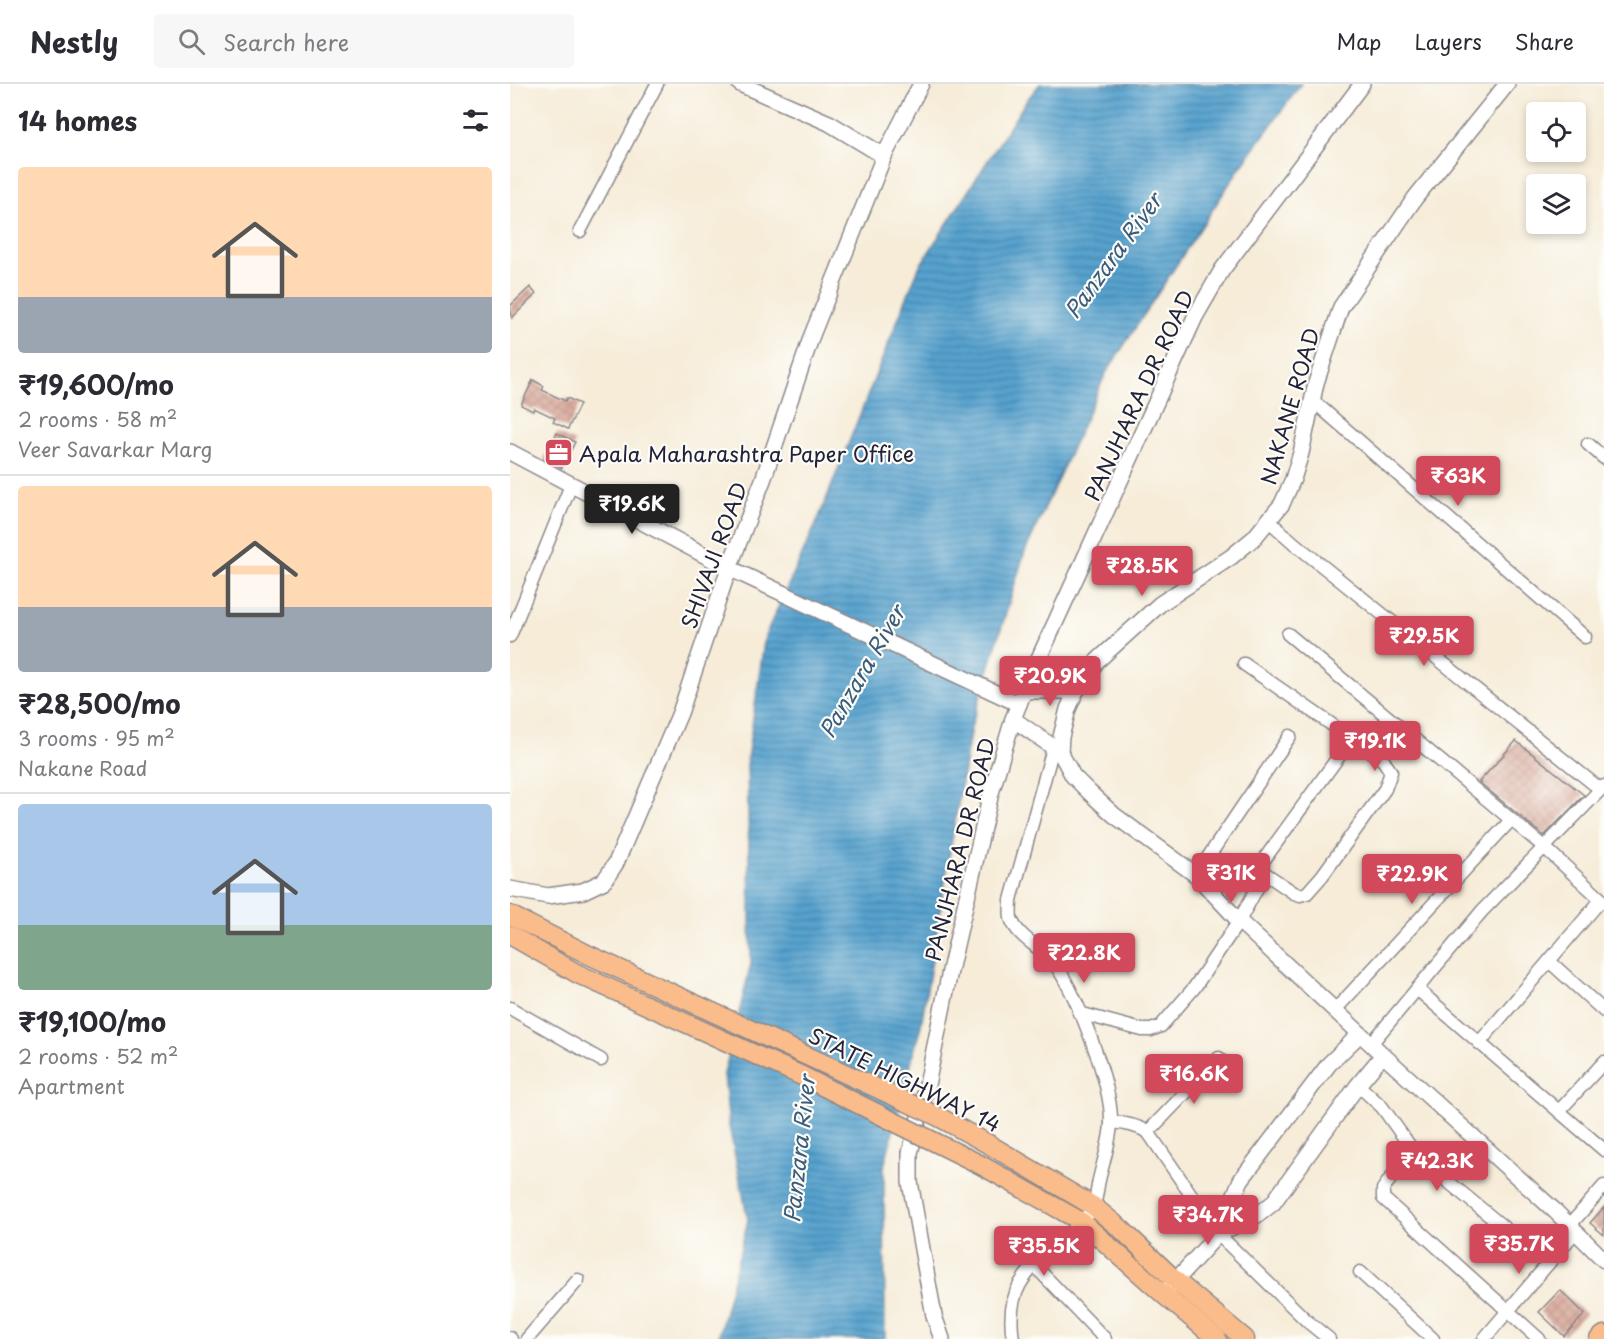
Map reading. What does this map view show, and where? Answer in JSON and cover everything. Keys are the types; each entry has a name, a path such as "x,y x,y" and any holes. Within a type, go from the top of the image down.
{"main road":[{"name":"STATE HIGHWAY 14","path":"510,915 589,955 937,1116 990,1145 1093,1206 1245,1339"},
{"name":"STATE HIGHWAY 14","path":"510,935 578,974 802,1076 981,1165 1082,1222 1217,1339"},
{"path":"1599,1339 1604,1335"}],"street":[{"path":"580,231 657,84"},
{"path":"740,84 829,123 884,156"},
{"name":"SHIVAJI ROAD","path":"510,889 548,896 583,891 604,881 616,863 680,713 812,335 884,156 921,84"},
{"name":"PANJHARA DR ROAD","path":"942,1339 934,1316 910,1182 910,1153 991,793 1013,719 1195,318 1222,270 1362,84"},
{"name":"NAKANE ROAD","path":"1056,750 1076,691 1097,661 1160,604 1232,557 1254,538 1282,504 1293,479 1316,383 1341,307 1415,198 1507,84"},
{"path":"1312,400 1585,637"},
{"path":"1588,444 1604,458"},
{"path":"510,452 729,568 993,692 1022,697 1076,691"},
{"path":"510,636 571,485"},
{"path":"1163,1294 1218,1234 1241,1180 1329,1064 1366,1039 1417,989 1482,911 1602,788 1269,521"},
{"path":"1288,634 1544,847 1603,901 1479,1043"},
{"path":"1244,664 1383,760 1391,772 1385,789 1322,876 1307,893 1300,895 1294,893 1260,870"},
{"path":"1013,719 1056,750 1073,776 1114,815 1196,875 1239,921 1573,1228 1604,1260"},
{"path":"1196,875 1290,736"},
{"path":"1079,1013 1142,1030 1151,1030 1161,1026 1194,988 1239,921 1260,883 1263,861 1352,738"},
{"path":"1013,1339 1010,1323 1012,1301 1022,1280 1082,1222 1093,1206 1111,1122 1107,1089 1099,1061 1068,986 1053,962 1023,934 1011,916 1011,900 1056,750"},
{"path":"1335,1010 1511,820"},
{"path":"1550,961 1604,1011"},
{"path":"1417,989 1604,1150"},
{"path":"510,1008 600,1060"},
{"path":"1218,1234 1259,1214 1273,1203 1358,1085 1383,1055"},
{"path":"1148,1132 1219,1058"},
{"path":"1559,1112 1604,1062"},
{"path":"1358,1085 1382,1107 1411,1150 1548,1264"},
{"path":"1111,1122 1126,1123 1148,1132 1218,1234 1307,1321 1329,1339"},
{"path":"1411,1150 1383,1189 1383,1198 1539,1339"},
{"path":"1484,1339 1548,1264 1604,1186"},
{"path":"1035,1266 1105,1339"},
{"path":"1360,1272 1433,1339"},
{"path":"527,1339 578,1280"},
{"name":"PANJHARA DR ROAD","path":"933,1339 934,1316"}],"water":[{"name":"Panzara River","path":"1040,84 1301,84 1239,169 1106,373 1024,554 971,727 921,1025 884,1166 885,1339 718,1339 748,1220 729,1126 724,1074 751,964 747,760 765,636 817,522 919,267 1027,100"}],"building":[{"path":"530,287 536,294 512,318 510,306"},
{"path":"533,380 544,386 542,390 565,401 567,398 580,404 568,429 553,422 555,418 534,408 533,411 521,405"},
{"name":"Apala Maharashtra Paper Office","path":"557,433 575,442 562,468 544,459"},
{"path":"1516,741 1584,795 1544,836 1479,782"},
{"path":"1604,1207 1604,1235 1590,1223"},
{"path":"1560,1290 1585,1314 1564,1336 1539,1312"}],"place":[{"name":"Apala Maharashtra Paper Office","path":"558,453"}]}
